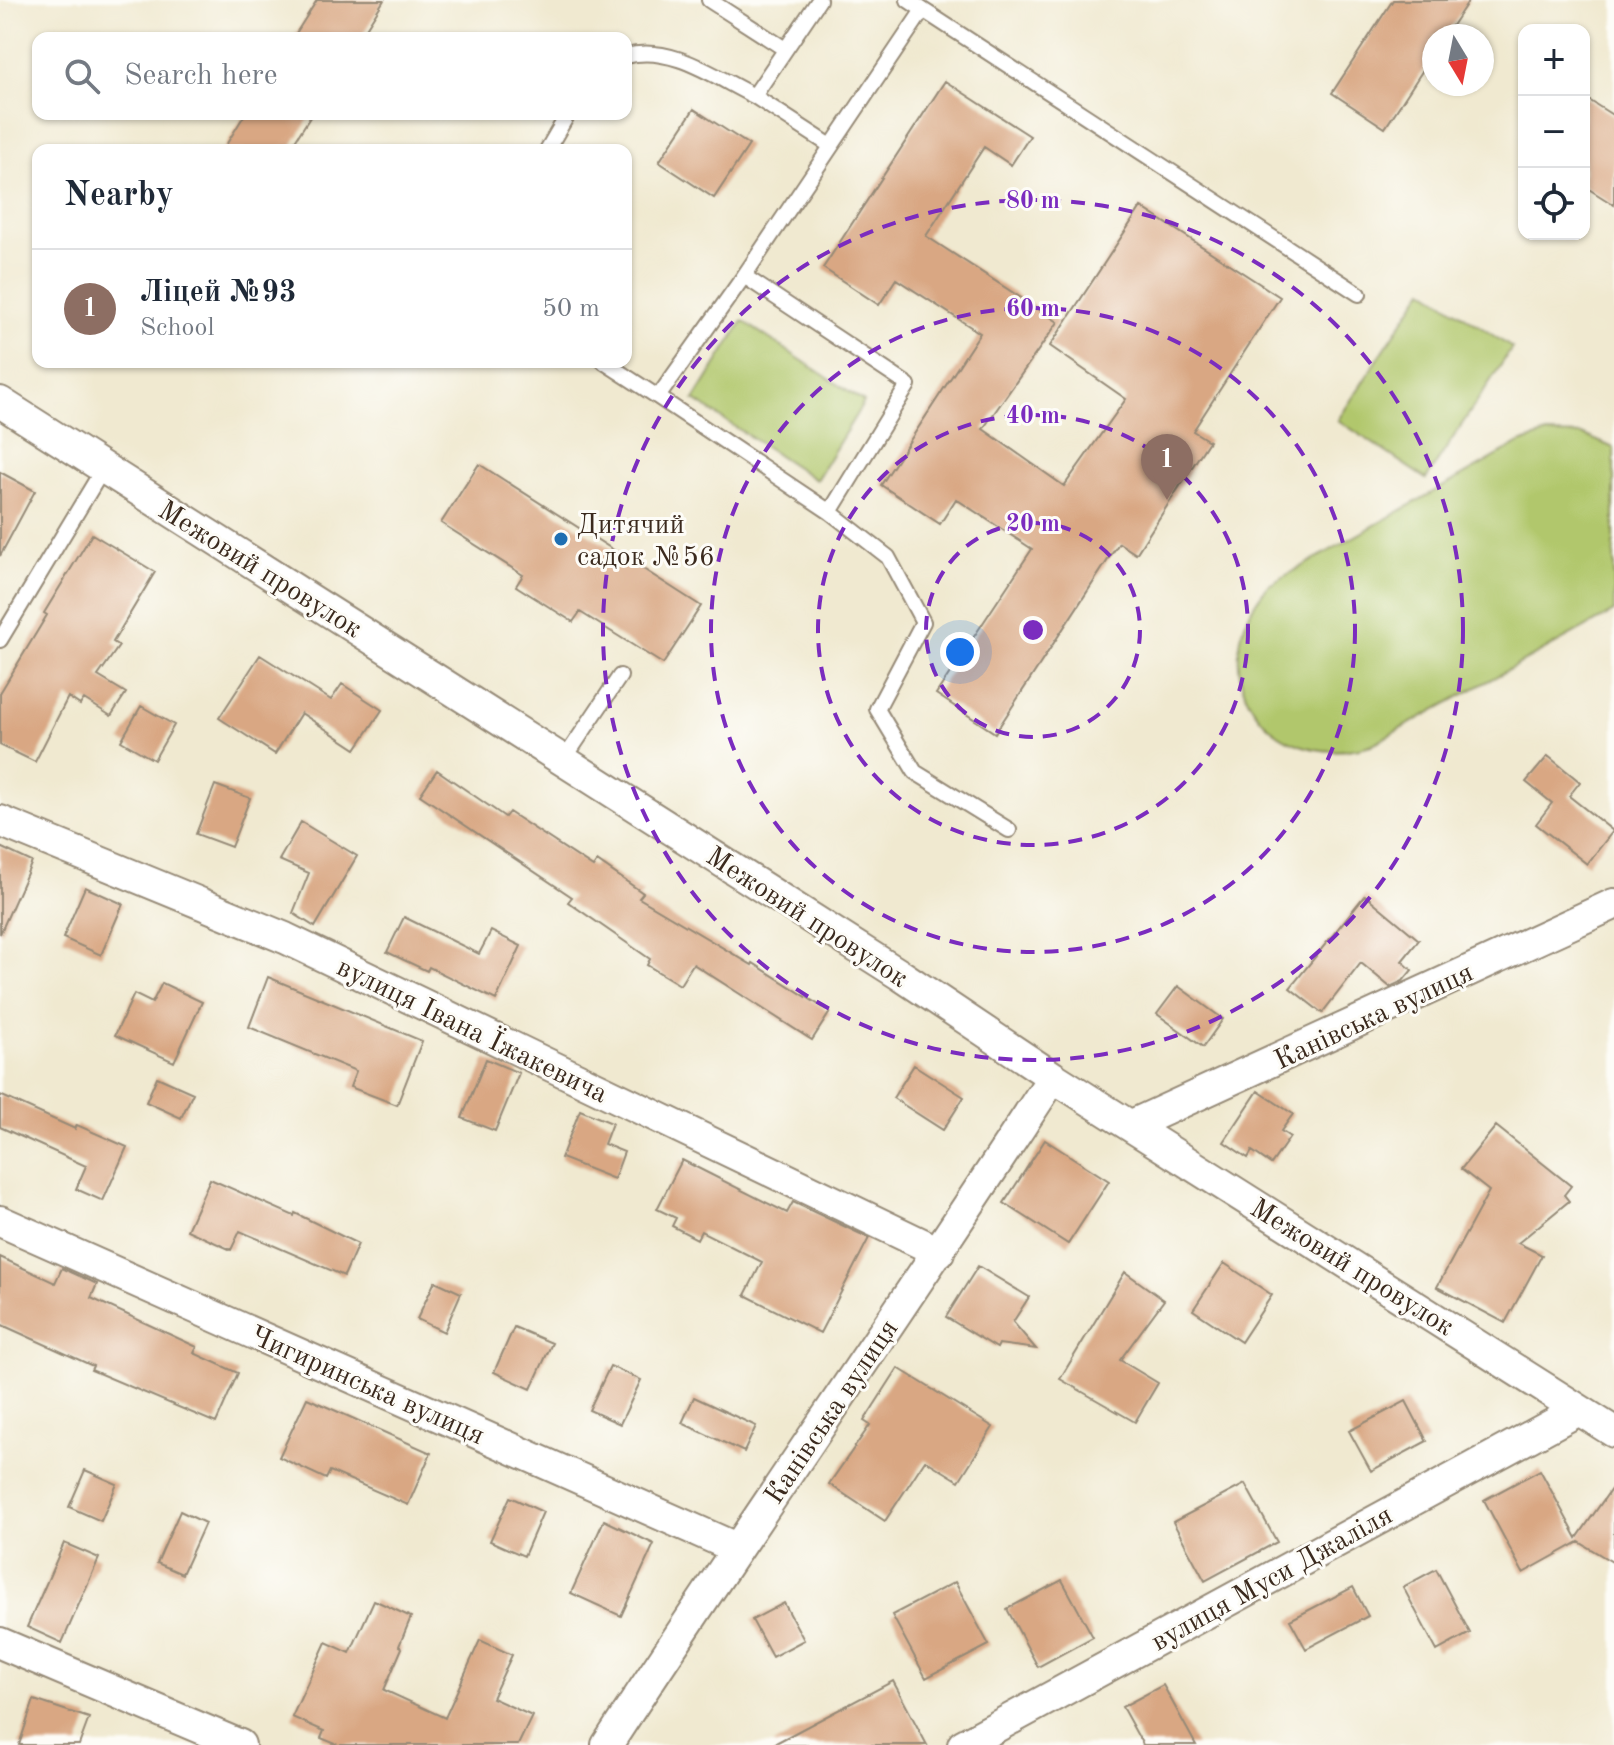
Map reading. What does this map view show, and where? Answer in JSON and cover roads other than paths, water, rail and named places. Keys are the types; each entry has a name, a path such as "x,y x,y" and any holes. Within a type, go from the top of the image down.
{"street":[{"name":"Межовий провулок","path":"0,402 902,976 1053,1077 1614,1432"},
{"name":"вулиця Івана Їжакевича","path":"0,821 285,938 939,1252"},
{"name":"Канівська вулиця","path":"1132,1125 1614,904"},
{"name":"Канівська вулиця","path":"607,1745 1053,1077"},
{"name":"Чигиринська вулиця","path":"0,1221 736,1548"},
{"name":"вулиця Муси Джаліля","path":"963,1745 1579,1410"},
{"path":"0,1643 240,1745"}],"lane":[{"path":"709,0 785,49"},
{"path":"754,96 819,0"},
{"path":"908,0 1359,294"},
{"path":"658,397 744,276 923,10"},
{"path":"632,54 664,53 754,96 831,146"},
{"path":"550,144 564,120"},
{"path":"744,276 908,385 830,512"},
{"path":"613,368 830,512 888,557 923,622 877,709 915,772 1009,830"},
{"path":"0,640 103,469"},
{"path":"563,761 620,676"}],"place":[{"name":"Ліцей №93","path":"1167,500"},
{"name":"Дитячий садок №56","path":"561,539"}]}
